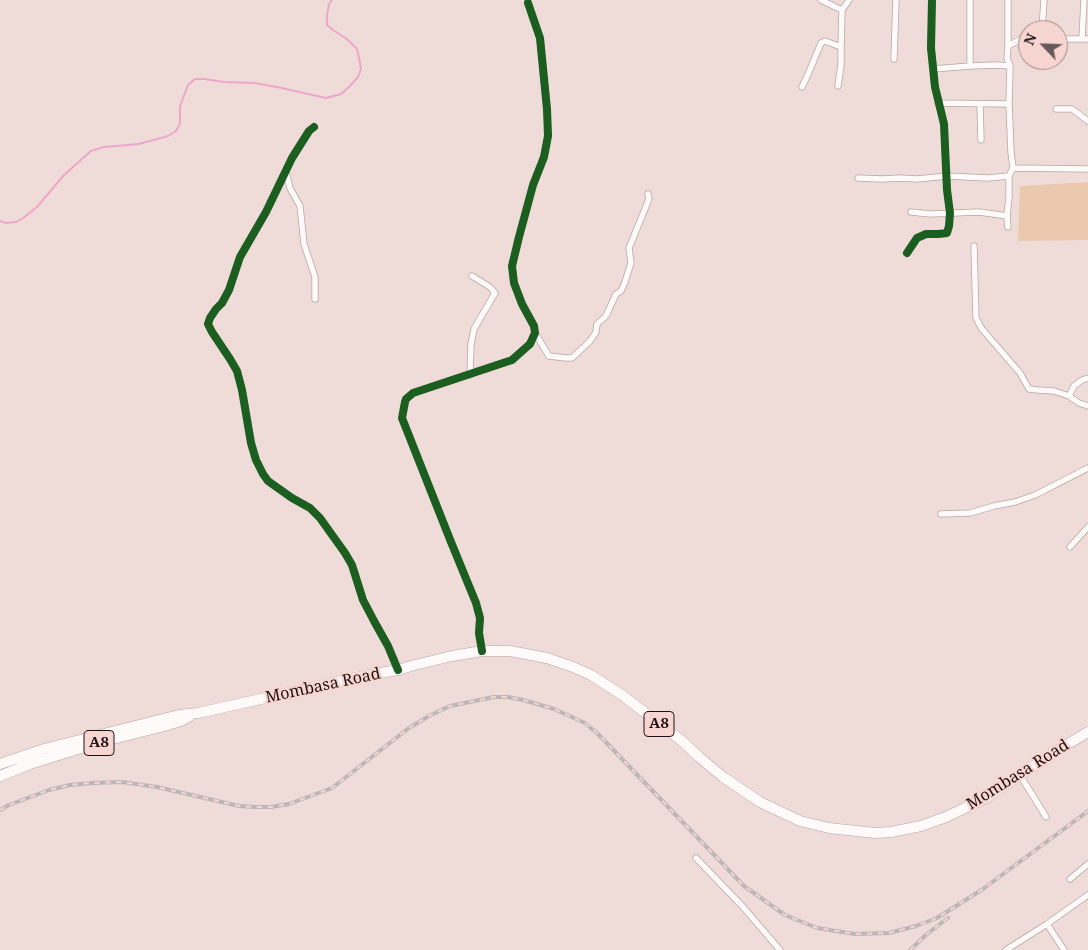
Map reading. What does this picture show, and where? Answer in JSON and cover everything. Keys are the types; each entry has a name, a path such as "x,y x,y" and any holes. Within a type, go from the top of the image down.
{"highway":[{"name":"Mombasa Road","path":"0,764 37,751 119,729 482,651 510,651 547,658 591,675 622,695 682,741 738,788 775,810 800,821 829,828 875,833 906,830 946,817 986,798 1088,732"},
{"name":"Mombasa Road","path":"1,776 30,764 97,743 181,721 198,712"}],"street":[{"path":"821,0 842,10"},
{"path":"838,86 841,65 842,10 849,0"},
{"path":"894,59 896,0"},
{"path":"907,253 917,238 926,234 947,233 949,226 950,213 946,176 944,124 938,103 931,48 932,0"},
{"path":"970,0 970,66"},
{"path":"1008,0 1007,58 1010,66 1009,104 1013,168 1009,176 1008,227"},
{"path":"1043,20 1044,0"},
{"path":"1068,39 1085,39 1084,0"},
{"path":"528,3 540,38 548,109 548,136 544,157 533,185 512,266 514,283 522,304 548,356 572,358 590,341 596,332 597,324 606,316 616,294 621,291 625,282 630,263 629,248 649,199 648,194"},
{"path":"802,87 821,43 824,41 841,47"},
{"path":"1008,46 1018,41"},
{"path":"933,69 996,64 1010,66"},
{"path":"938,103 1009,104"},
{"path":"980,104 982,140"},
{"path":"1056,109 1072,108 1088,121"},
{"path":"314,127 292,158 266,212 240,257 229,290 208,324 237,371 251,442 262,474 268,481 310,508 320,518 345,553 352,565 363,600 388,646 398,670"},
{"path":"1013,168 1088,170"},
{"path":"286,172 290,188 300,206 304,244 315,278 315,299"},
{"path":"858,178 917,179 946,176 988,178 1009,176"},
{"path":"912,212 930,214 979,212 1007,216"},
{"path":"974,246 976,318 982,329 1020,373 1029,388 1054,391 1088,406"},
{"path":"470,375 471,344 474,329 495,293 490,287 472,276"},
{"path":"482,651 479,633 480,618 476,603 402,418 406,399 413,393 512,360 530,344 535,333"},
{"path":"1068,396 1074,386 1088,378"},
{"path":"941,514 970,513 1015,502 1035,495 1088,468"},
{"path":"1070,546 1088,527"},
{"path":"1020,775 1046,816"},
{"path":"696,858 744,908 780,950"},
{"path":"1070,879 1088,864"},
{"path":"1006,950 1088,895"},
{"path":"1047,924 1064,950"}],"shaded area":[{"path":"1088,182 1088,240 1018,241 1020,186"}],"waterway":[{"path":"0,221 6,223 16,222 23,218 37,207 64,175 91,151 104,147 139,144 168,136 176,131 180,124 180,107 183,98 188,85 195,79 255,83 326,98 341,94 358,77 361,69 357,49 347,39 327,25 329,4 332,0"}],"railway":[{"path":"0,810 49,790 70,785 122,782 157,787 239,806 271,807 289,804 332,788 409,728 429,716 450,706 494,697 508,697 554,709 585,723 599,735 744,886 785,915 817,928 855,934 889,933 937,918 983,889 1088,811"},
{"path":"910,950 948,918"}],"cycle path":[{"path":"907,253 917,238 926,234 947,233 949,226 950,213 944,124 935,87 931,48 932,0"},
{"path":"482,651 479,633 480,618 476,603 402,418 406,399 413,393 512,360 530,344 535,333 534,326 522,304 514,283 512,266 533,185 544,157 548,136 540,38 528,3"},
{"path":"314,127 309,131 292,158 266,212 240,257 229,290 208,324 237,371 251,443 263,474 268,481 310,508 320,518 345,553 352,565 363,600 388,646 398,670"}]}
